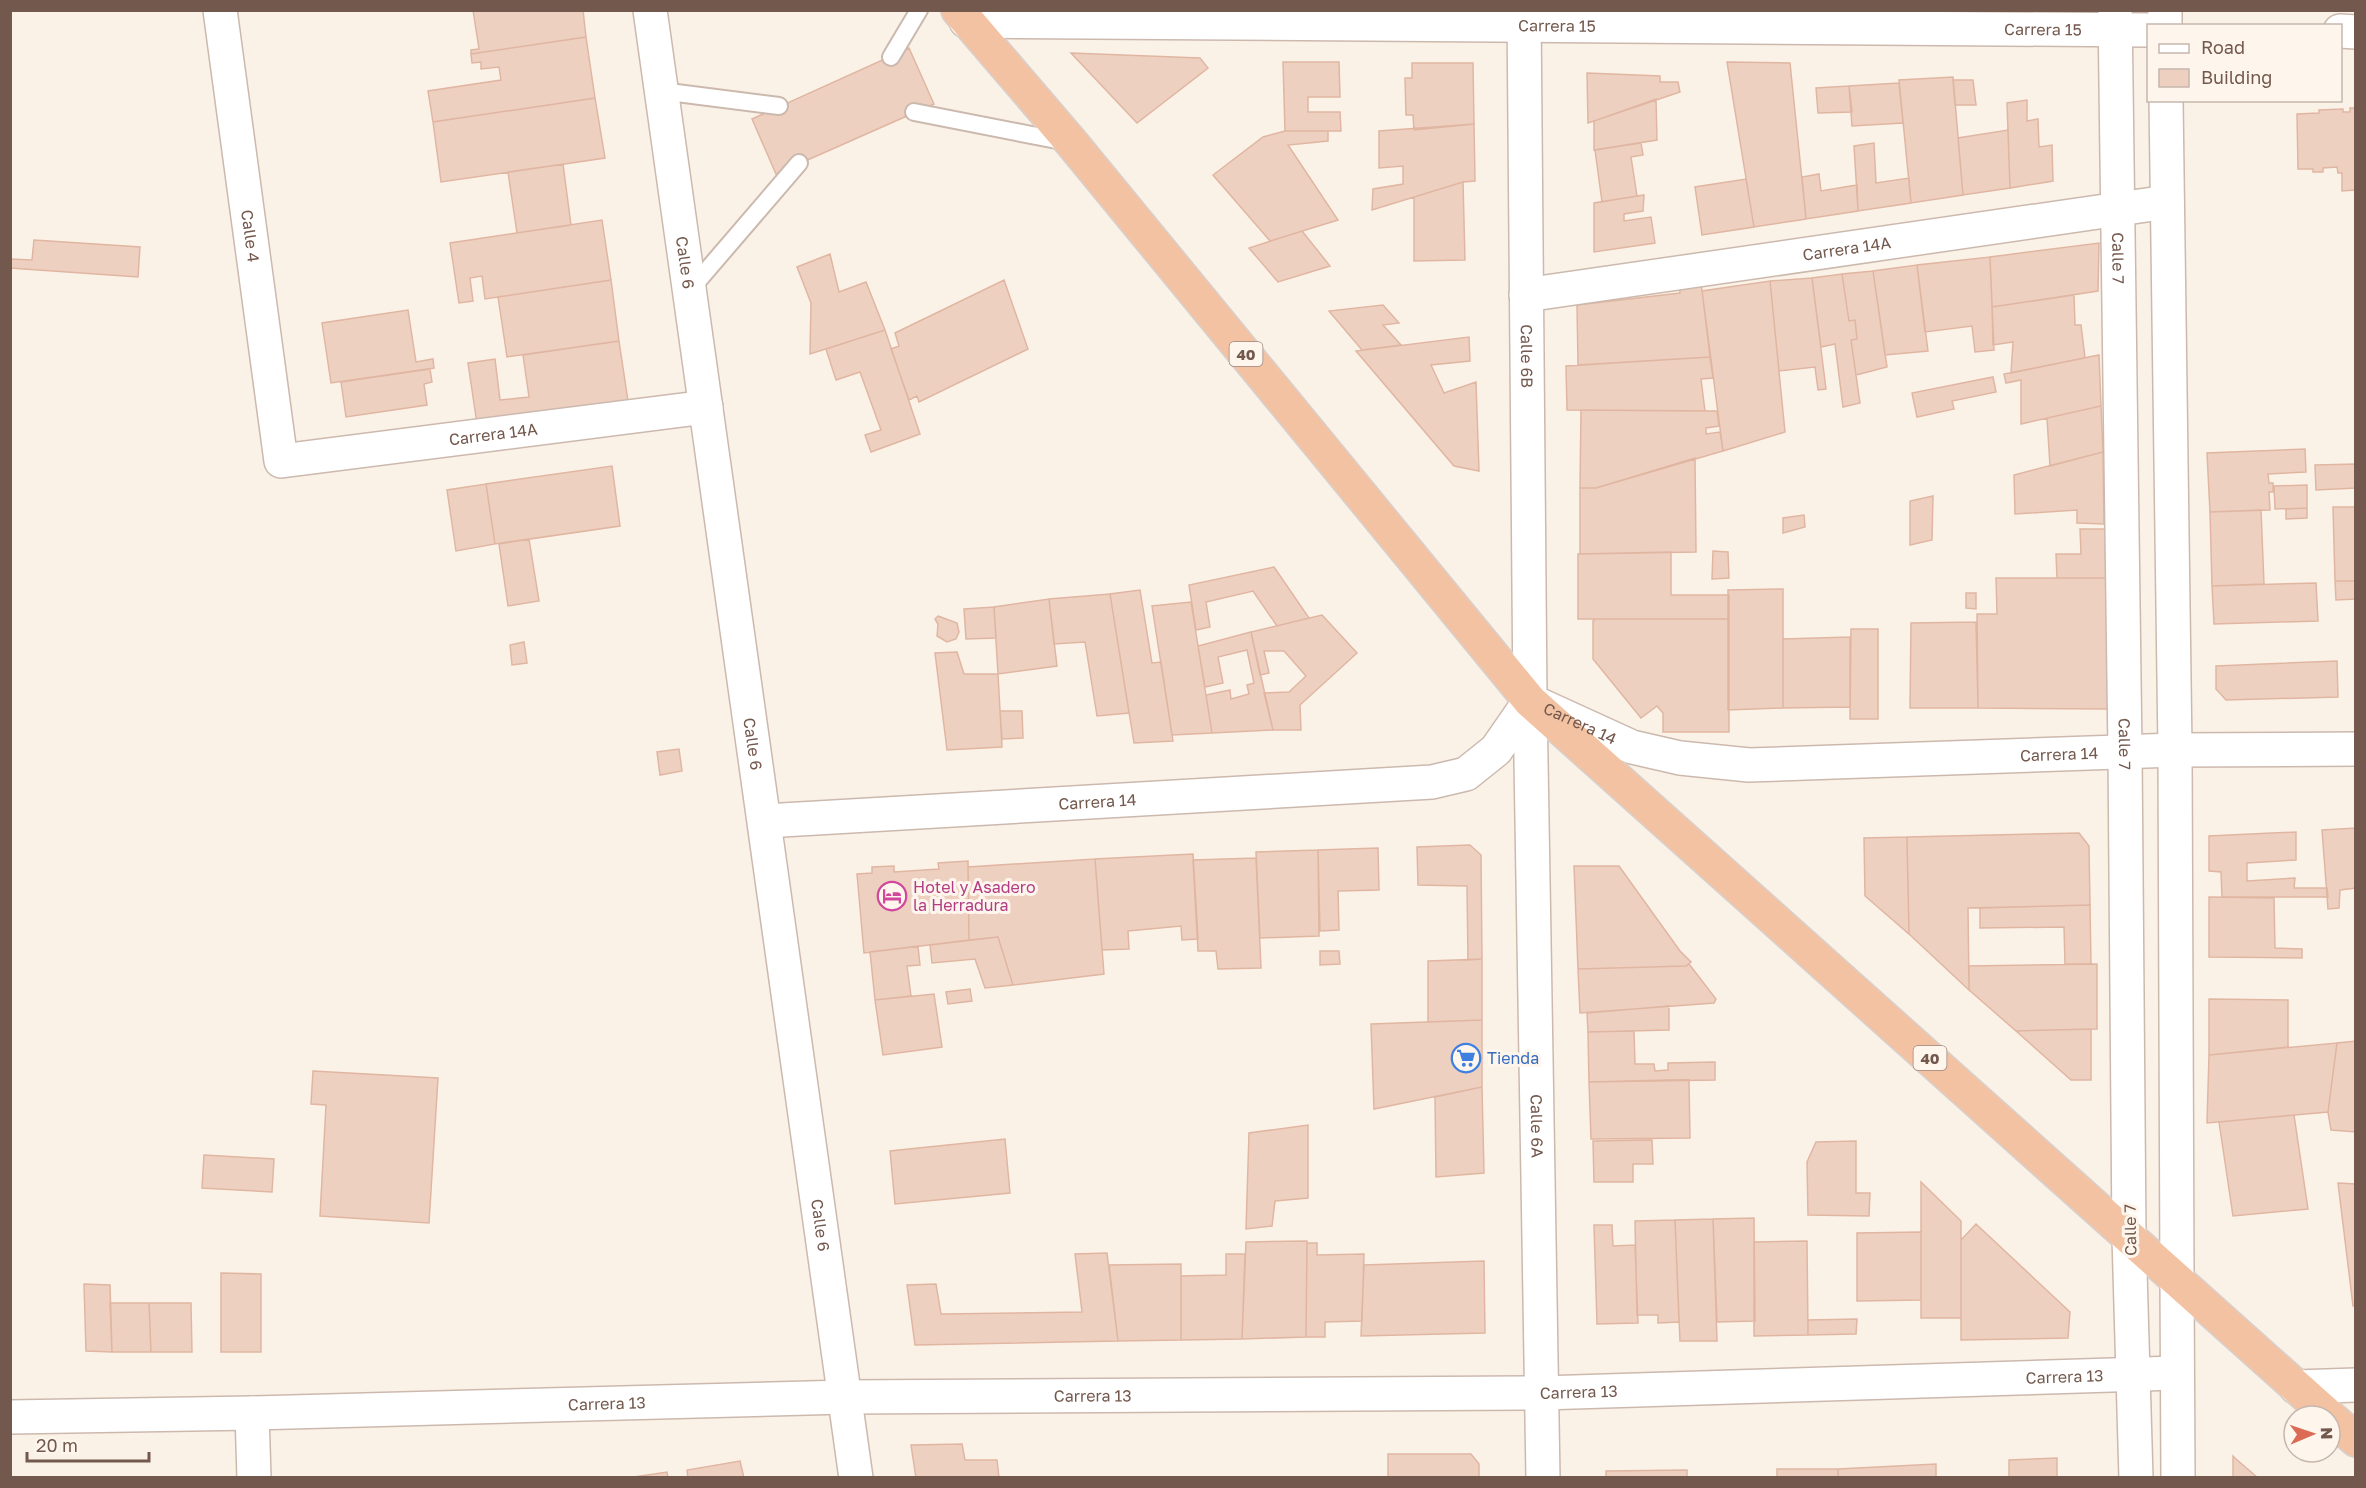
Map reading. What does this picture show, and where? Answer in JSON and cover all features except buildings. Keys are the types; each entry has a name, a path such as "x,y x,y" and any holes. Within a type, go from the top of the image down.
{"highway":[{"name":"40","path":"962,16 1071,142 1530,701 2315,1404"},
{"name":"40","path":"2342,1428 2355,1440"}],"street":[{"name":"Calle 4","path":"220,10 281,461"},
{"name":"Calle 6","path":"650,10 856,1478"},
{"name":"Carrera 15","path":"962,16 2115,20 2147,30"},
{"name":"Calle 6B","path":"1524,18 1530,701"},
{"name":"Calle 7","path":"2115,20 2129,1237 2135,1374 2136,1478"},
{"path":"2166,102 2175,750 2178,1478"},
{"name":"Carrera 14A","path":"1526,295 2167,202"},
{"name":"Carrera 14A","path":"281,461 706,407"},
{"name":"Carrera 14","path":"765,821 1432,782 1466,774 1496,750 1530,701 1632,747 1680,758 1749,765 2175,750 2355,748"},
{"name":"Calle 6A","path":"1530,701 1543,1478"},
{"name":"Carrera 13","path":"10,1417 845,1397 1542,1393 2176,1373"},
{"path":"2296,1387 2355,1385"},
{"path":"252,1413 254,1478"}],"lane":[{"path":"891,57 919,10"},
{"path":"661,91 779,106"},
{"path":"914,112 1071,142"},
{"path":"690,290 799,163"}],"place":[{"name":"Hotel y Asadero la Herradura","path":"892,896"},
{"name":"Tienda","path":"1466,1058"}]}
